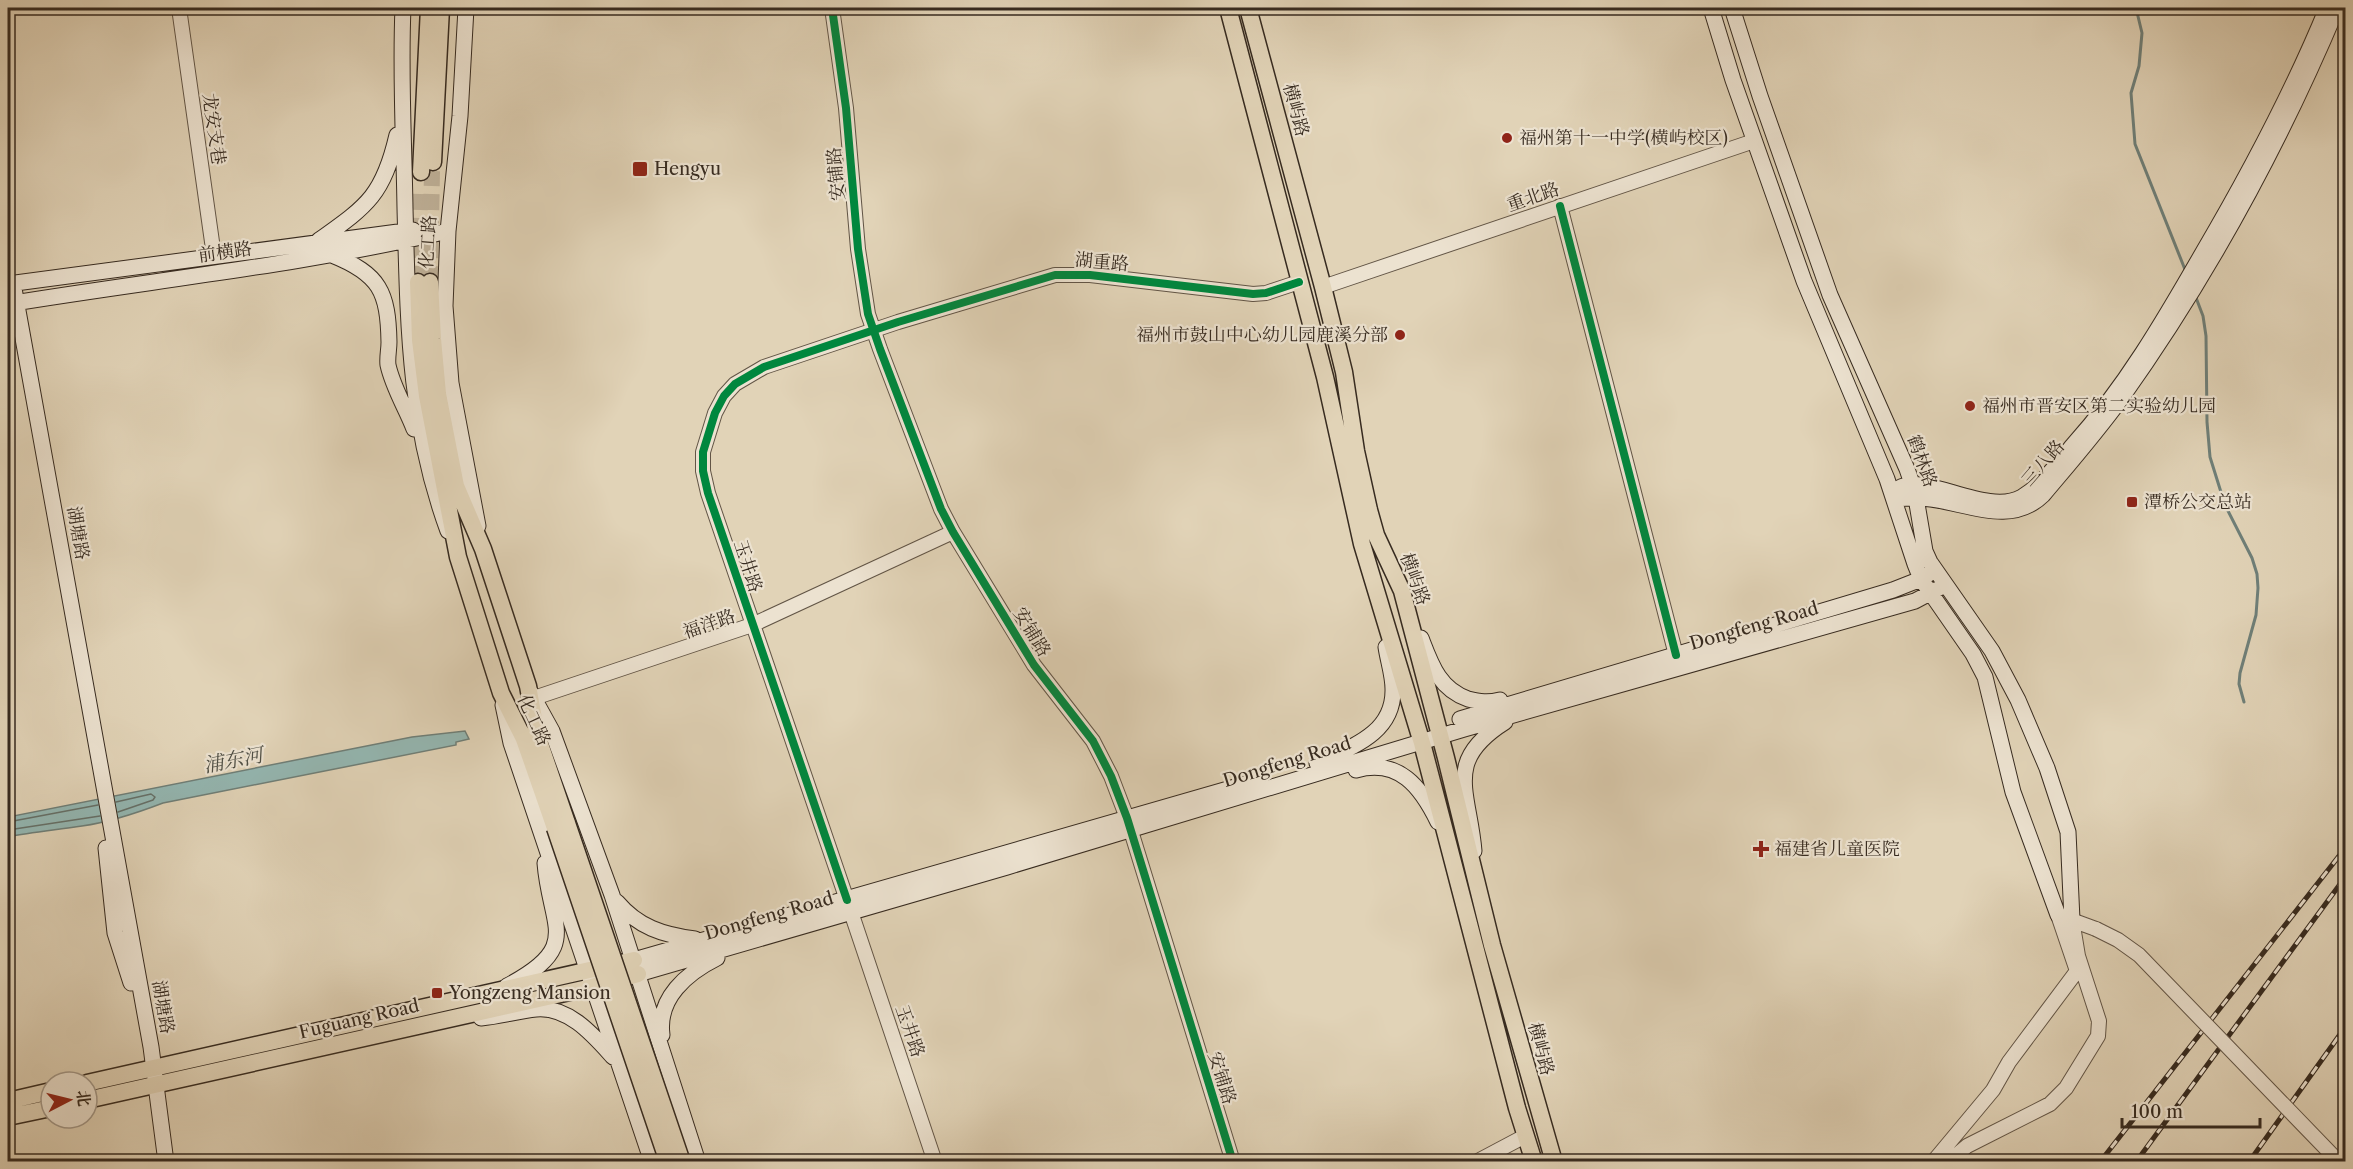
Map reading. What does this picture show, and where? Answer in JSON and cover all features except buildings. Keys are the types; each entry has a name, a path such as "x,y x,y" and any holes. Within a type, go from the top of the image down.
{"main road":[{"path":"403,8 401,114 406,236 418,279 411,361 426,460 433,490 458,557"},
{"path":"429,8 427,172 441,8"},
{"name":"化工路","path":"466,8 460,116 448,226 445,306 451,383 458,430 483,549"},
{"path":"1228,8 1325,377 1362,544 1420,738 1525,1136 1534,1161"},
{"name":"横屿路","path":"1248,8 1344,372 1356,451 1369,510 1376,535 1402,591 1492,945 1554,1161"},
{"path":"1710,8 1754,141 1813,306 1894,499 1907,544 1922,579 1973,654 1985,677 2013,792 2065,917"},
{"name":"鹤林路","path":"1732,8 1751,70 1826,285 1914,491 1925,551 1945,585 1992,651 2009,681 2047,768 2068,832 2065,917"},
{"path":"2206,257 2271,131 2327,8"},
{"path":"2206,257 2234,220 2282,131 2337,8"},
{"path":"315,243 352,216 377,190 391,158 401,114"},
{"name":"前横路","path":"10,306 332,255 448,226"},
{"name":"前横路","path":"10,283 315,243 406,236"},
{"path":"332,255 354,264 379,286 385,303 389,341 388,363 394,384 408,412 426,460"},
{"name":"三八路","path":"1894,499 1914,491 2002,512 2021,509 2036,502 2119,402 2206,257"},
{"path":"389,341 418,279"},
{"name":"化工路","path":"418,279 456,486 483,549 531,692 555,829 682,1161"},
{"name":"化工路","path":"418,279 420,340 427,396 458,557 501,693 524,739 668,1161"},
{"name":"湖塘路","path":"10,283 10,306 101,791 166,1161"},
{"name":"Dongfeng Road","path":"636,967 704,940 849,906 1129,824 1289,782 1585,682 1893,590 1922,579 1935,570"},
{"name":"Dongfeng Road","path":"1439,732 1520,713 1915,601 1945,585"},
{"path":"1402,591 1434,670 1447,687 1458,695 1488,703 1542,688 1585,682"},
{"path":"1317,763 1366,740 1383,724 1391,708 1393,682 1378,600"},
{"path":"531,692 552,731 612,895 699,1161"},
{"path":"1477,880 1472,822 1464,786 1466,763 1476,744 1485,735 1520,713"},
{"name":"Dongfeng Road","path":"1129,824 1317,763 1420,738"},
{"path":"1289,782 1305,784 1370,767 1395,772 1408,779 1423,794 1448,843"},
{"path":"555,829 589,979 652,1161"},
{"path":"494,992 536,969 549,953 556,938 557,926 546,879 555,829"},
{"path":"612,895 624,911 648,928 677,937 704,940"},
{"name":"Dongfeng Road","path":"636,967 747,943 849,906"},
{"path":"669,1071 662,1023 663,1014 672,994 684,979 703,965 747,943"},
{"name":"Fuguang Road","path":"99,1082 150,1077 439,1021 636,967"},
{"name":"Fuguang Road","path":"99,1096 150,1077 494,992 589,979"},
{"path":"439,1021 507,1016 536,1009 551,1011 583,1026 618,1061"},
{"name":"湖塘路","path":"150,1077 157,1161"},
{"path":"8,1101 39,1094"},
{"path":"8,1117 39,1111"}],"street":[{"name":"龙安支巷","path":"179,8 214,256"},
{"name":"安铺路","path":"832,8 846,108 860,267 873,330 941,509 953,532 1034,665 1093,741 1111,776 1129,824 1233,1161"},
{"name":"重北路","path":"1323,287 1754,141"},
{"path":"1560,206 1676,655"},
{"name":"湖重路","path":"873,330 1055,275 1090,275 1253,294 1266,293 1299,282"},
{"name":"玉井路","path":"873,330 755,371 730,389 715,413 704,443 703,471 708,493 752,625 934,1161"},
{"name":"福洋路","path":"531,692 752,625 953,532"},
{"path":"2065,917 2118,940 2139,955 2339,1161"},
{"path":"1933,1161 1993,1090 2008,1062 2077,971 2065,917"},
{"path":"1948,1161 1967,1146 2050,1104 2066,1088 2098,1036 2099,1021 2065,917"},
{"path":"1476,1161 1525,1136"}],"water":[{"path":"465,731 469,739 456,742 456,745 163,803 123,817 92,824 8,837 8,817 412,737"}],"waterway":[{"path":"2136,8 2142,33 2139,66 2131,93 2135,144 2186,272"},
{"path":"2195,295 2203,316 2206,336 2207,422 2210,457 2225,505 2252,558 2257,574 2256,615 2240,673 2239,684 2244,702"}],"tunnel":[{"path":"430,282 432,171"},
{"path":"418,282 420,194"}],"railway":[{"path":"2100,1162 2346,847"},
{"path":"2136,1162 2346,876"},
{"path":"2249,1162 2346,1026"}],"cycle path":[{"path":"832,8 846,108 858,249 868,314 880,349 941,509 953,532 1034,665 1093,741 1111,776 1127,818 1233,1162"},
{"path":"1560,206 1676,655"},
{"path":"847,900 708,493 703,471 703,452 715,413 724,396 735,384 764,367 898,322 1055,275 1090,275 1253,294 1266,293 1299,282"}],"place":[{"name":"福州第十一中学(横屿校区)","path":"1507,138"},
{"name":"Hengyu","path":"640,169"},
{"name":"福州市鼓山中心幼儿园鹿溪分部","path":"1400,335"},
{"name":"福州市晋安区第二实验幼儿园","path":"1970,406"},
{"name":"潭桥公交总站","path":"2132,502"},
{"name":"福建省儿童医院","path":"1761,849"},
{"name":"Yongzeng Mansion","path":"437,993"}],"water label":[{"name":"浦东河","path":"233,760"}]}
